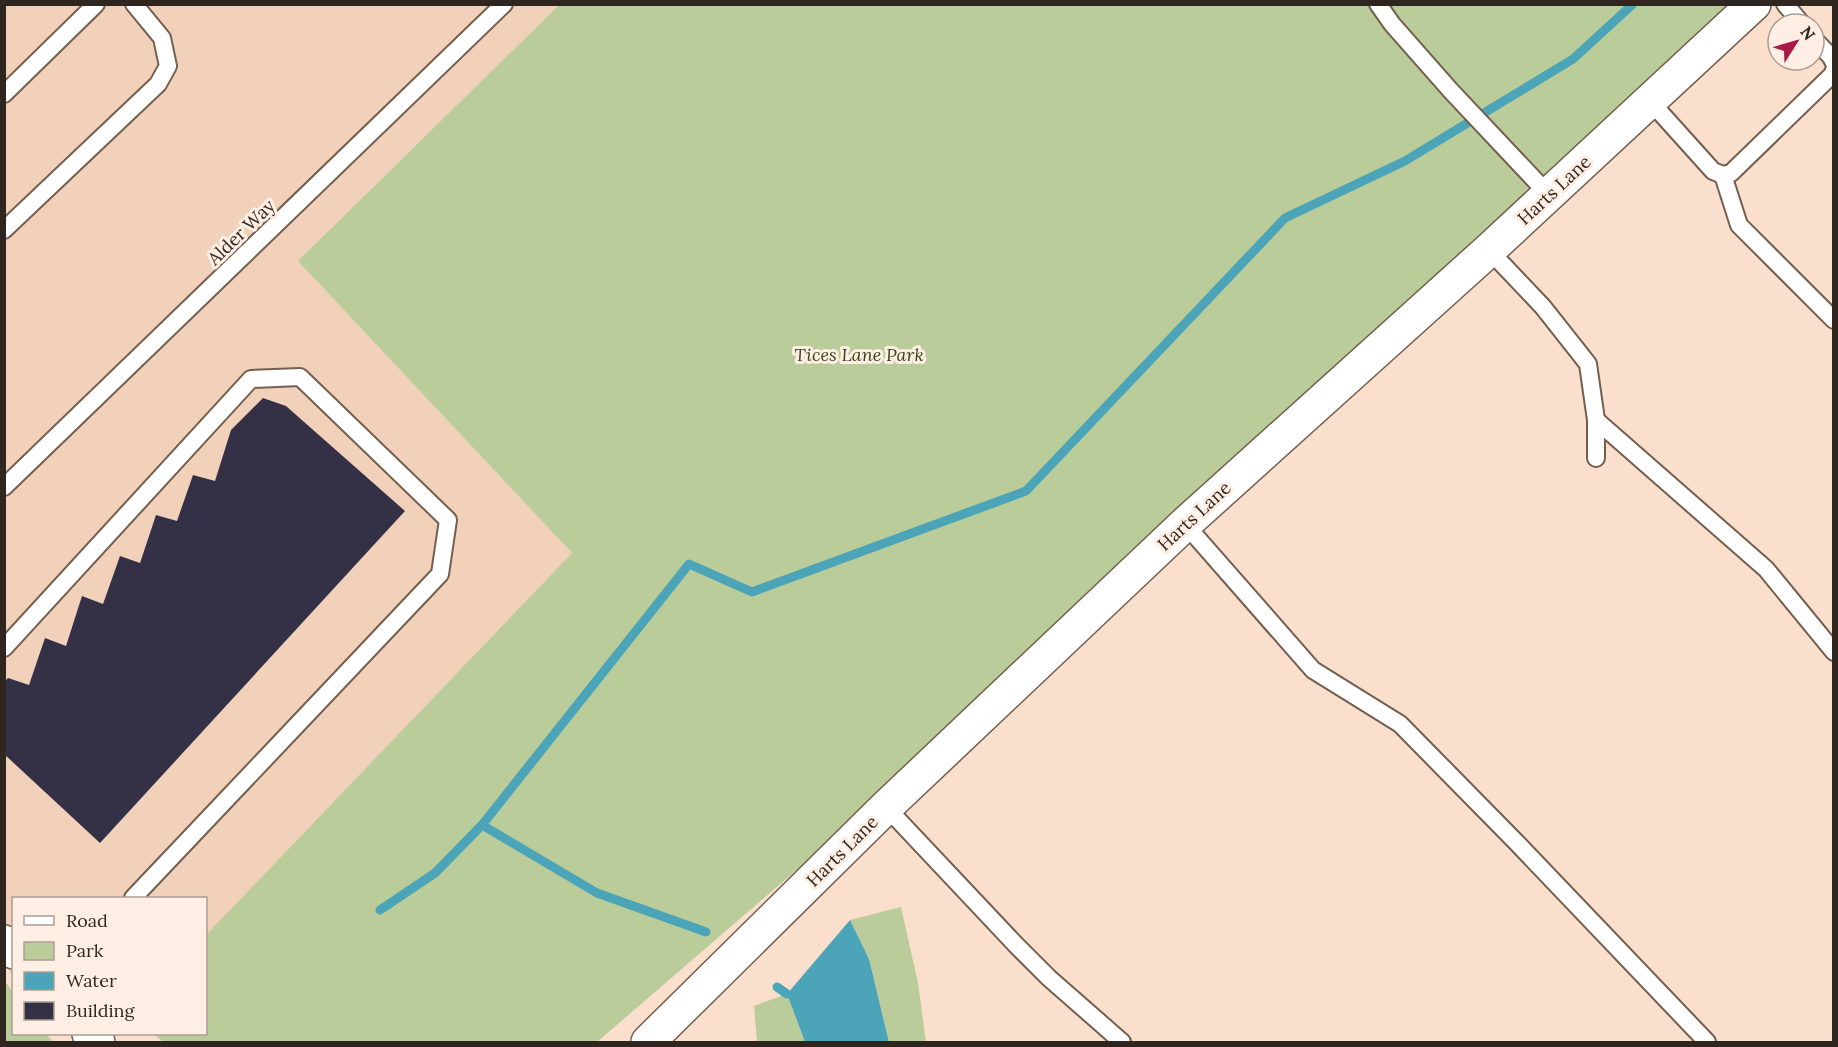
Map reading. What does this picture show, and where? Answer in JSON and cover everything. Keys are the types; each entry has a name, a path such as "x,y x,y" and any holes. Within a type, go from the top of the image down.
{"street":[{"name":"Harts Lane","path":"648,1042 886,807 1185,524 1489,250 1754,4"}],"lane":[{"path":"4,94 96,4"},
{"path":"4,230 158,84 168,66 162,38 134,4"},
{"name":"Alder Way","path":"4,487 504,4"},
{"path":"1378,4 1392,24 1451,91 1549,195"},
{"path":"1650,101 1713,171 1722,175 1731,173 1833,74 1833,70"},
{"path":"1722,175 1739,225 1833,320"},
{"path":"1489,250 1543,307 1588,364 1596,420 1596,458"},
{"path":"4,648 251,379 300,377 448,520 440,573 134,897"},
{"path":"1596,420 1767,569 1833,652"},
{"path":"1185,524 1313,670 1400,724 1707,1042"},
{"path":"886,807 1049,978 1122,1042"}],"shaded area":[{"path":"5,5 559,5 298,261 572,553 207,934 207,897 12,897 12,975 5,966"}],"green space":[{"name":"Tices Lane Park","path":"559,5 1754,5 1386,362 597,1042 163,1042 155,1035 207,1035 207,934 572,553 298,261"},
{"path":"901,907 918,983 926,1042 889,1042 869,959 850,920"},
{"path":"4,980 12,991 12,1035 47,1035 53,1042 5,1042"},
{"path":"787,994 805,1042 757,1042 754,1006"}],"water":[{"path":"850,920 869,959 889,1042 805,1042 787,994"}],"building":[{"path":"263,398 286,406 405,511 100,843 4,754 4,682 8,678 29,685 45,638 66,646 82,596 103,604 120,556 140,563 156,515 177,521 193,475 215,481 231,430"}],"waterway":[{"path":"706,932 597,893 482,825 689,564 752,592 1026,491 1285,218 1405,161 1573,59 1633,4"},
{"path":"380,910 435,873 482,825"},
{"path":"777,987 787,994"}]}
